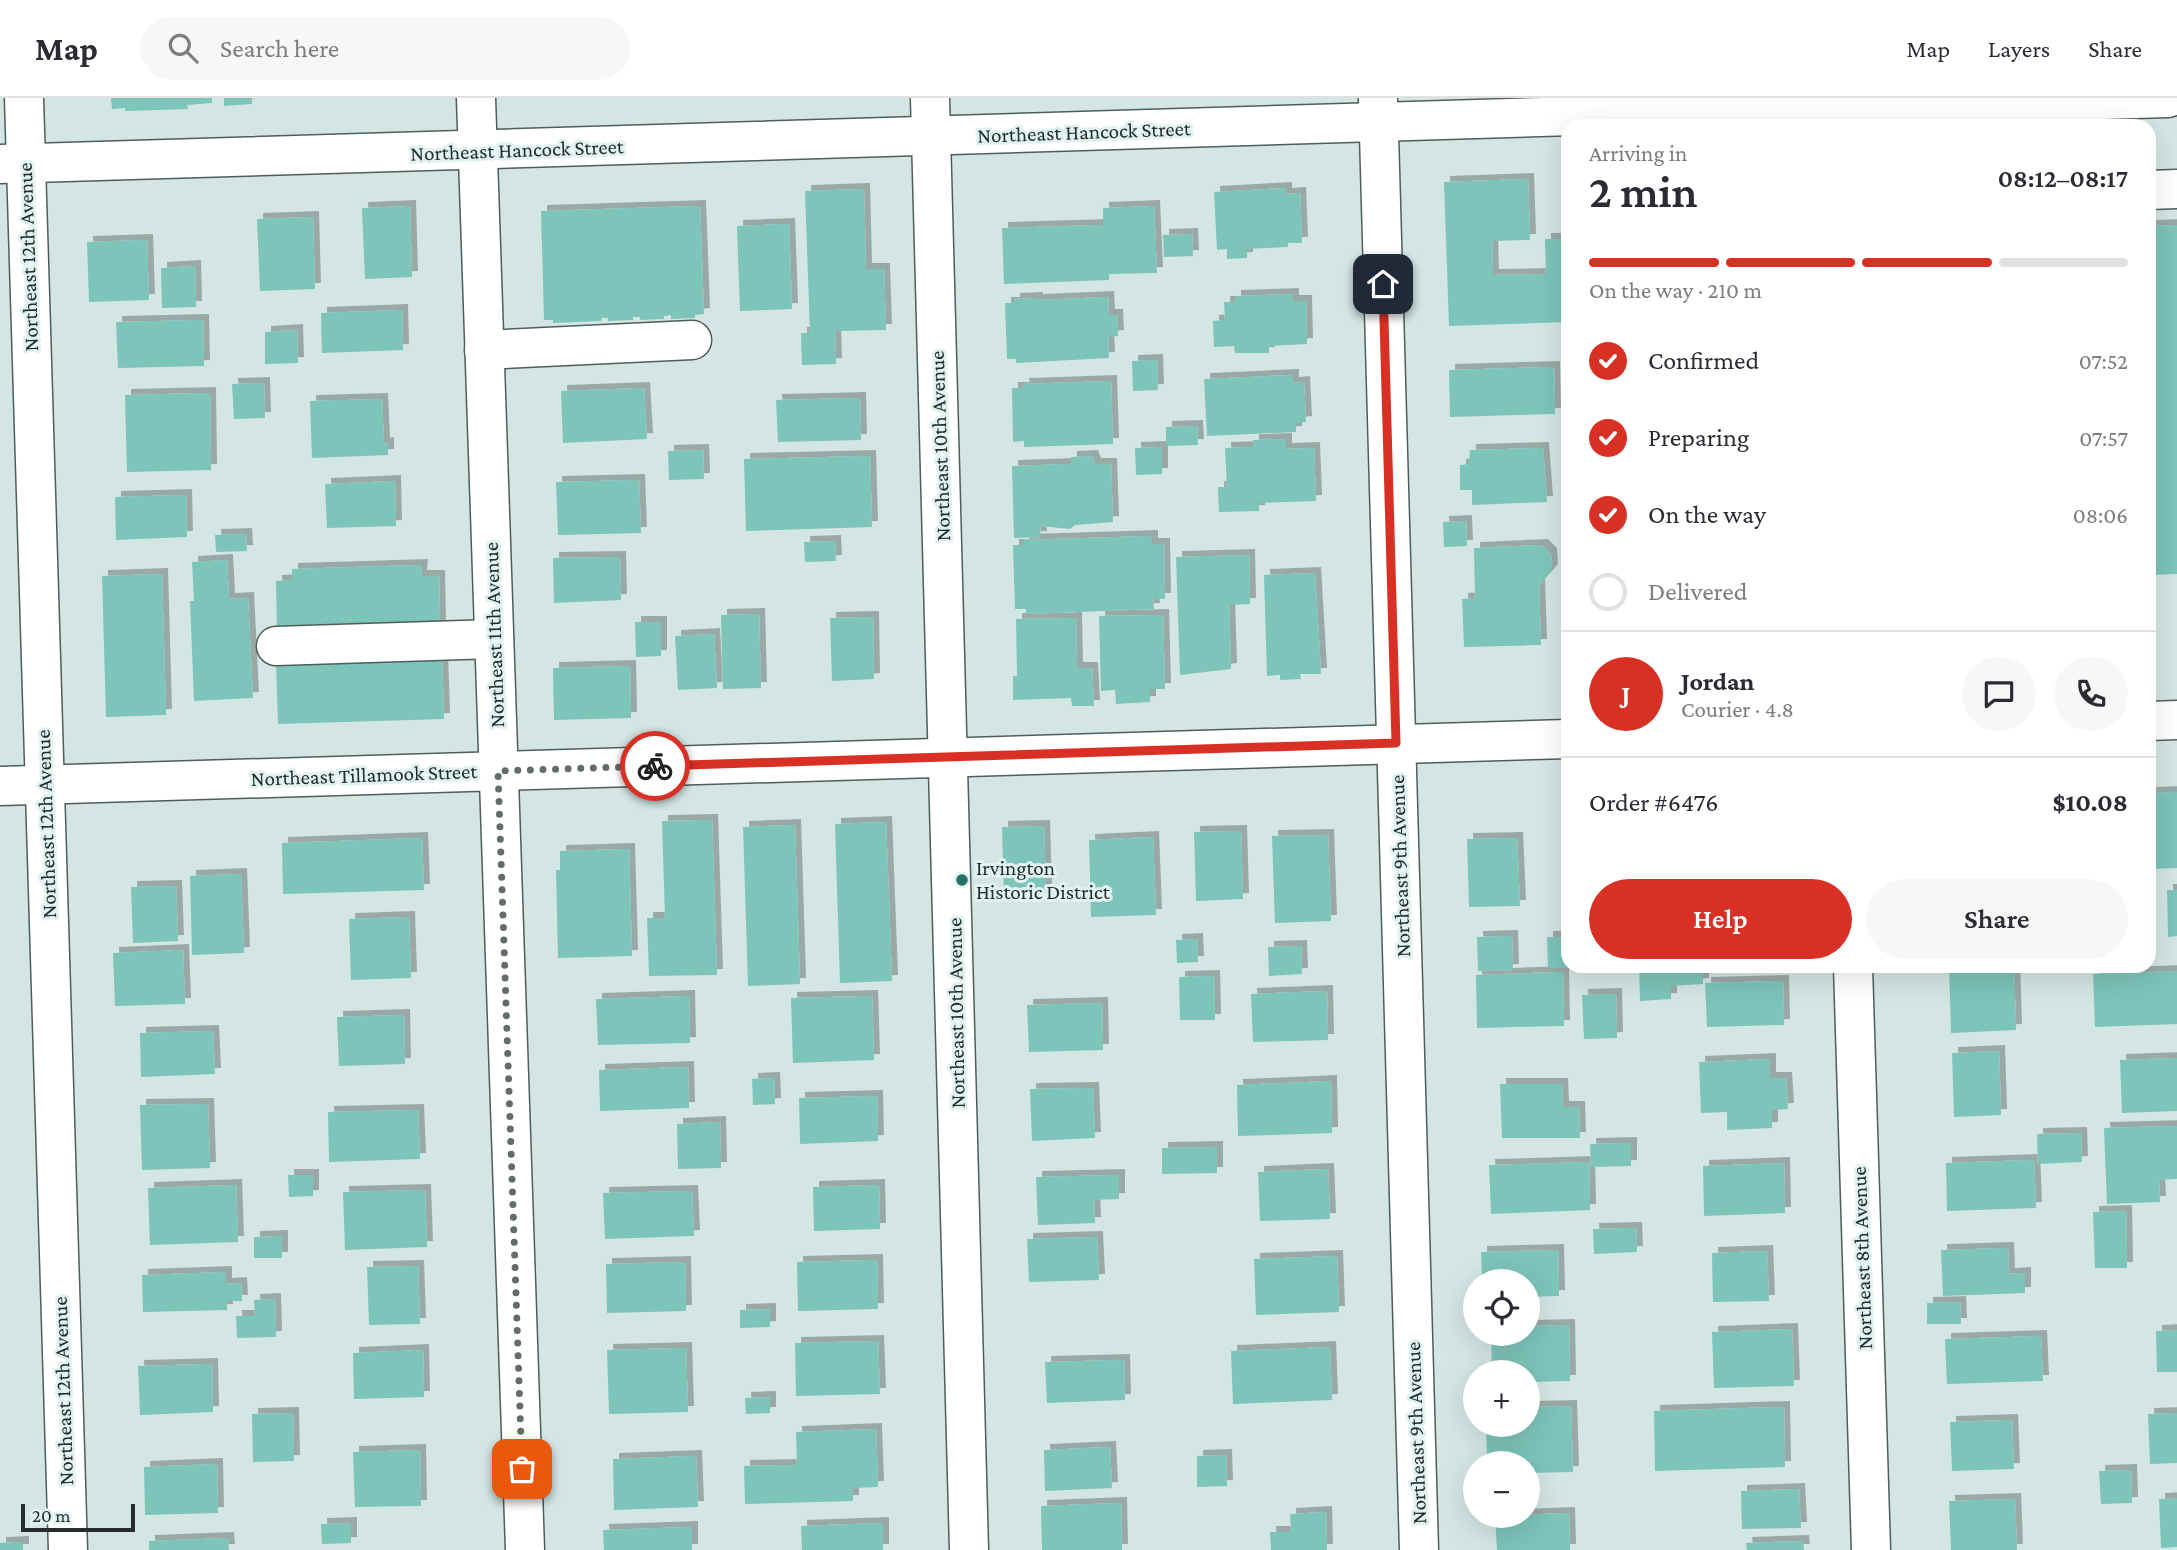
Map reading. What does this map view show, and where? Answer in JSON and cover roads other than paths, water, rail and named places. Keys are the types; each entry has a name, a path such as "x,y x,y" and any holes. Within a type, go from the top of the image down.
{"street":[{"name":"Northeast 12th Avenue","path":"24,98 13,163 45,785 68,1550"},
{"name":"Northeast 11th Avenue","path":"476,98 525,1550"},
{"name":"Northeast 10th Avenue","path":"930,98 969,1550"},
{"name":"Northeast Hancock Street","path":"13,163 931,137 1378,110 2085,113 2168,98"},
{"name":"Northeast 9th Avenue","path":"1378,110 1419,1550"},
{"path":"2156,190 2177,189"},
{"path":"484,350 692,340"},
{"path":"276,646 494,639"},
{"path":"2156,721 2177,720"},
{"name":"Northeast Tillamook Street","path":"0,786 1561,738"},
{"name":"Northeast 8th Avenue","path":"1853,973 1871,1550"}],"place":[{"name":"Irvington Historic District","path":"962,880"}]}
